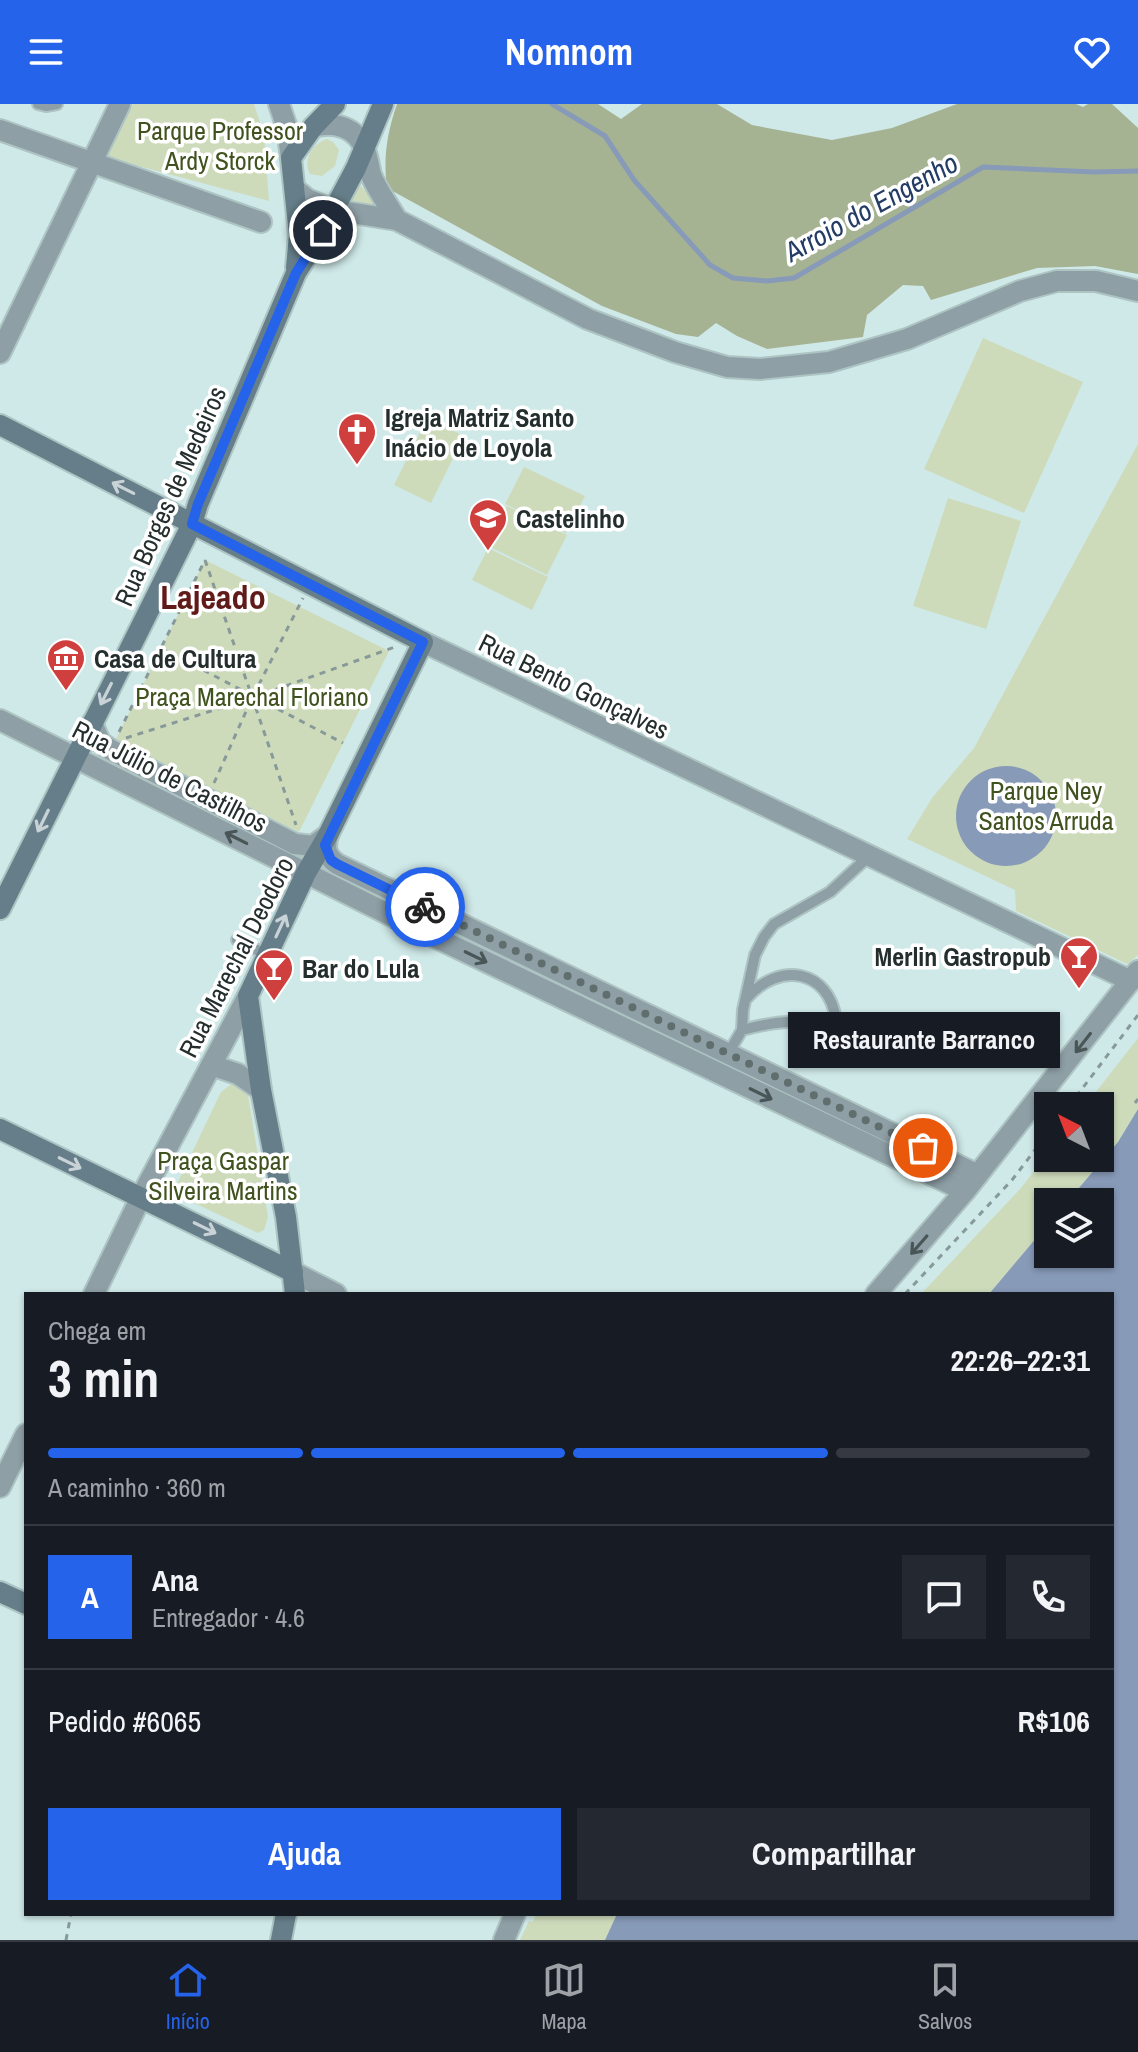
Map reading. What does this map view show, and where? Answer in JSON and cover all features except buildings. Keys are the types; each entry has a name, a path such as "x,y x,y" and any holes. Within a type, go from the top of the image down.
{"main road":[{"path":"291,158 313,127 335,104"},
{"path":"369,139 374,104"},
{"name":"Rua Borges de Medeiros","path":"0,909 192,524 296,273 334,210 383,104"},
{"name":"Rua Borges de Medeiros","path":"291,158 298,220 296,273"},
{"name":"Rua Bento Gonçalves","path":"0,425 417,639"},
{"name":"Rua Marechal Deodoro","path":"248,996 306,873 328,835 417,639"},
{"path":"248,996 261,1090 286,1217 295,1292"},
{"path":"0,1129 293,1272"},
{"path":"268,1258 276,1250 286,1217"},
{"path":"268,1258 294,1292"},
{"path":"0,1592 24,1603"},
{"path":"281,1940 286,1916"}],"street":[{"path":"0,353 120,104"},
{"path":"279,104 287,128 291,158"},
{"path":"313,127 335,123 369,139 372,178 397,220"},
{"path":"0,130 261,222"},
{"path":"295,189 307,199 334,210 397,220 588,319 675,352 727,367 760,369 829,362 907,339 1020,291 1057,281 1096,281 1138,291"},
{"name":"Rua Bento Gonçalves","path":"417,639 869,856 1134,976"},
{"name":"Rua Júlio de Castilhos","path":"0,720 426,933 965,1191"},
{"name":"Rua Júlio de Castilhos","path":"92,723 100,742 111,750 295,844 313,846 328,835"},
{"path":"328,835 325,845 331,860 978,1175"},
{"path":"426,933 436,912"},
{"path":"878,1292 978,1175 1134,976"},
{"path":"579,1006 589,986"},
{"name":"Rua Marechal Deodoro","path":"95,1292 141,1197 248,996"},
{"path":"211,1065 238,1074 261,1090"},
{"path":"857,1140 867,1121"},
{"path":"293,1272 332,1292"},
{"path":"0,1487 24,1438"},
{"path":"504,1940 514,1916"}],"lane":[{"path":"38,104 57,104"},
{"path":"718,1073 742,1030 743,1010 755,955 764,937 774,924 830,892 869,856"},
{"path":"237,940 267,955"},
{"path":"742,1030 781,1021 805,1021 826,1028 836,1020 828,994 807,977 796,974 769,980 747,999"}],"path":[{"path":"299,832 252,698 205,560 115,741 252,698 417,639"},
{"path":"211,789 294,616"},
{"path":"161,648 343,743"},
{"path":"1080,1092 1138,1015"},
{"path":"907,1292 1012,1180 1034,1151"},
{"path":"66,1940 71,1916"}],"green space":[{"name":"Parque Professor Ardy Storck","path":"133,104 254,104 264,134 269,201 105,157"},
{"path":"397,104 598,104 621,119 642,104 717,104 752,125 832,140 892,128 957,104 1076,104 1083,107 1088,104 1112,104 1138,128 1138,274 1095,266 1037,268 931,300 923,286 903,285 867,315 863,337 767,349 716,323 698,337 676,334 602,306 387,188 387,146"},
{"path":"327,139 339,150 335,166 322,176 310,174 307,163 310,153 317,144"},
{"path":"359,184 382,208 349,200"},
{"path":"983,338 1083,382 1024,513 924,469"},
{"path":"427,418 464,436 431,503 394,485"},
{"name":"Parque Ney Santos Arruda","path":"1138,444 1138,955 1127,964 1016,911 1015,890 907,839 932,798 974,748"},
{"path":"524,467 585,496 566,533 505,504"},
{"path":"948,498 1021,521 986,629 913,606"},
{"path":"507,506 567,535 547,575 488,546"},
{"path":"488,548 548,577 532,610 472,580"},
{"name":"Praça Marechal Floriano","path":"205,560 389,651 299,832 115,741"},
{"path":"1138,1038 1138,1109 1114,1147 1114,1092 1096,1092"},
{"name":"Praça Gaspar Silveira Martins","path":"233,1083 241,1085 248,1095 268,1217 264,1230 258,1233 181,1197 175,1188 221,1092"},
{"path":"1034,1171 1092,1172 1079,1188 1034,1188 1034,1241 991,1292 923,1292"},
{"path":"535,1916 616,1916 605,1940 520,1940 529,1921 533,1922"}],"water":[{"path":"1006,766 1025,769 1042,780 1053,797 1056,816 1053,835 1042,852 1025,863 1006,866 987,863 970,852 959,835 956,816 959,797 970,780 987,769"},
{"path":"1138,1109 1138,1940 605,1940 616,1916 1114,1916 1114,1292 991,1292 1034,1241 1034,1268 1114,1268 1114,1188 1079,1188 1092,1172 1114,1172 1114,1147"}],"waterway":[{"name":"Arroio do Engenho","path":"552,104 605,136 634,180 710,265 733,278 767,281 794,278 983,167 1138,171"}],"way so far":[{"path":"425,907 923,1148"}],"place":[{"name":"Igreja Matriz Santo Inácio de Loyola","path":"357,466"},
{"name":"Castelinho","path":"488,552"},
{"name":"Casa de Cultura","path":"66,692"},
{"name":"Merlin Gastropub","path":"1079,990"},
{"name":"Bar do Lula","path":"274,1002"},
{"name":"Restaurante Barranco","path":"923,1148"}],"district":[{"name":"Lajeado","path":"213,597"}],"route":[{"path":"323,230 296,273 192,524 423,642 325,845 331,860 337,864 425,907"}]}
